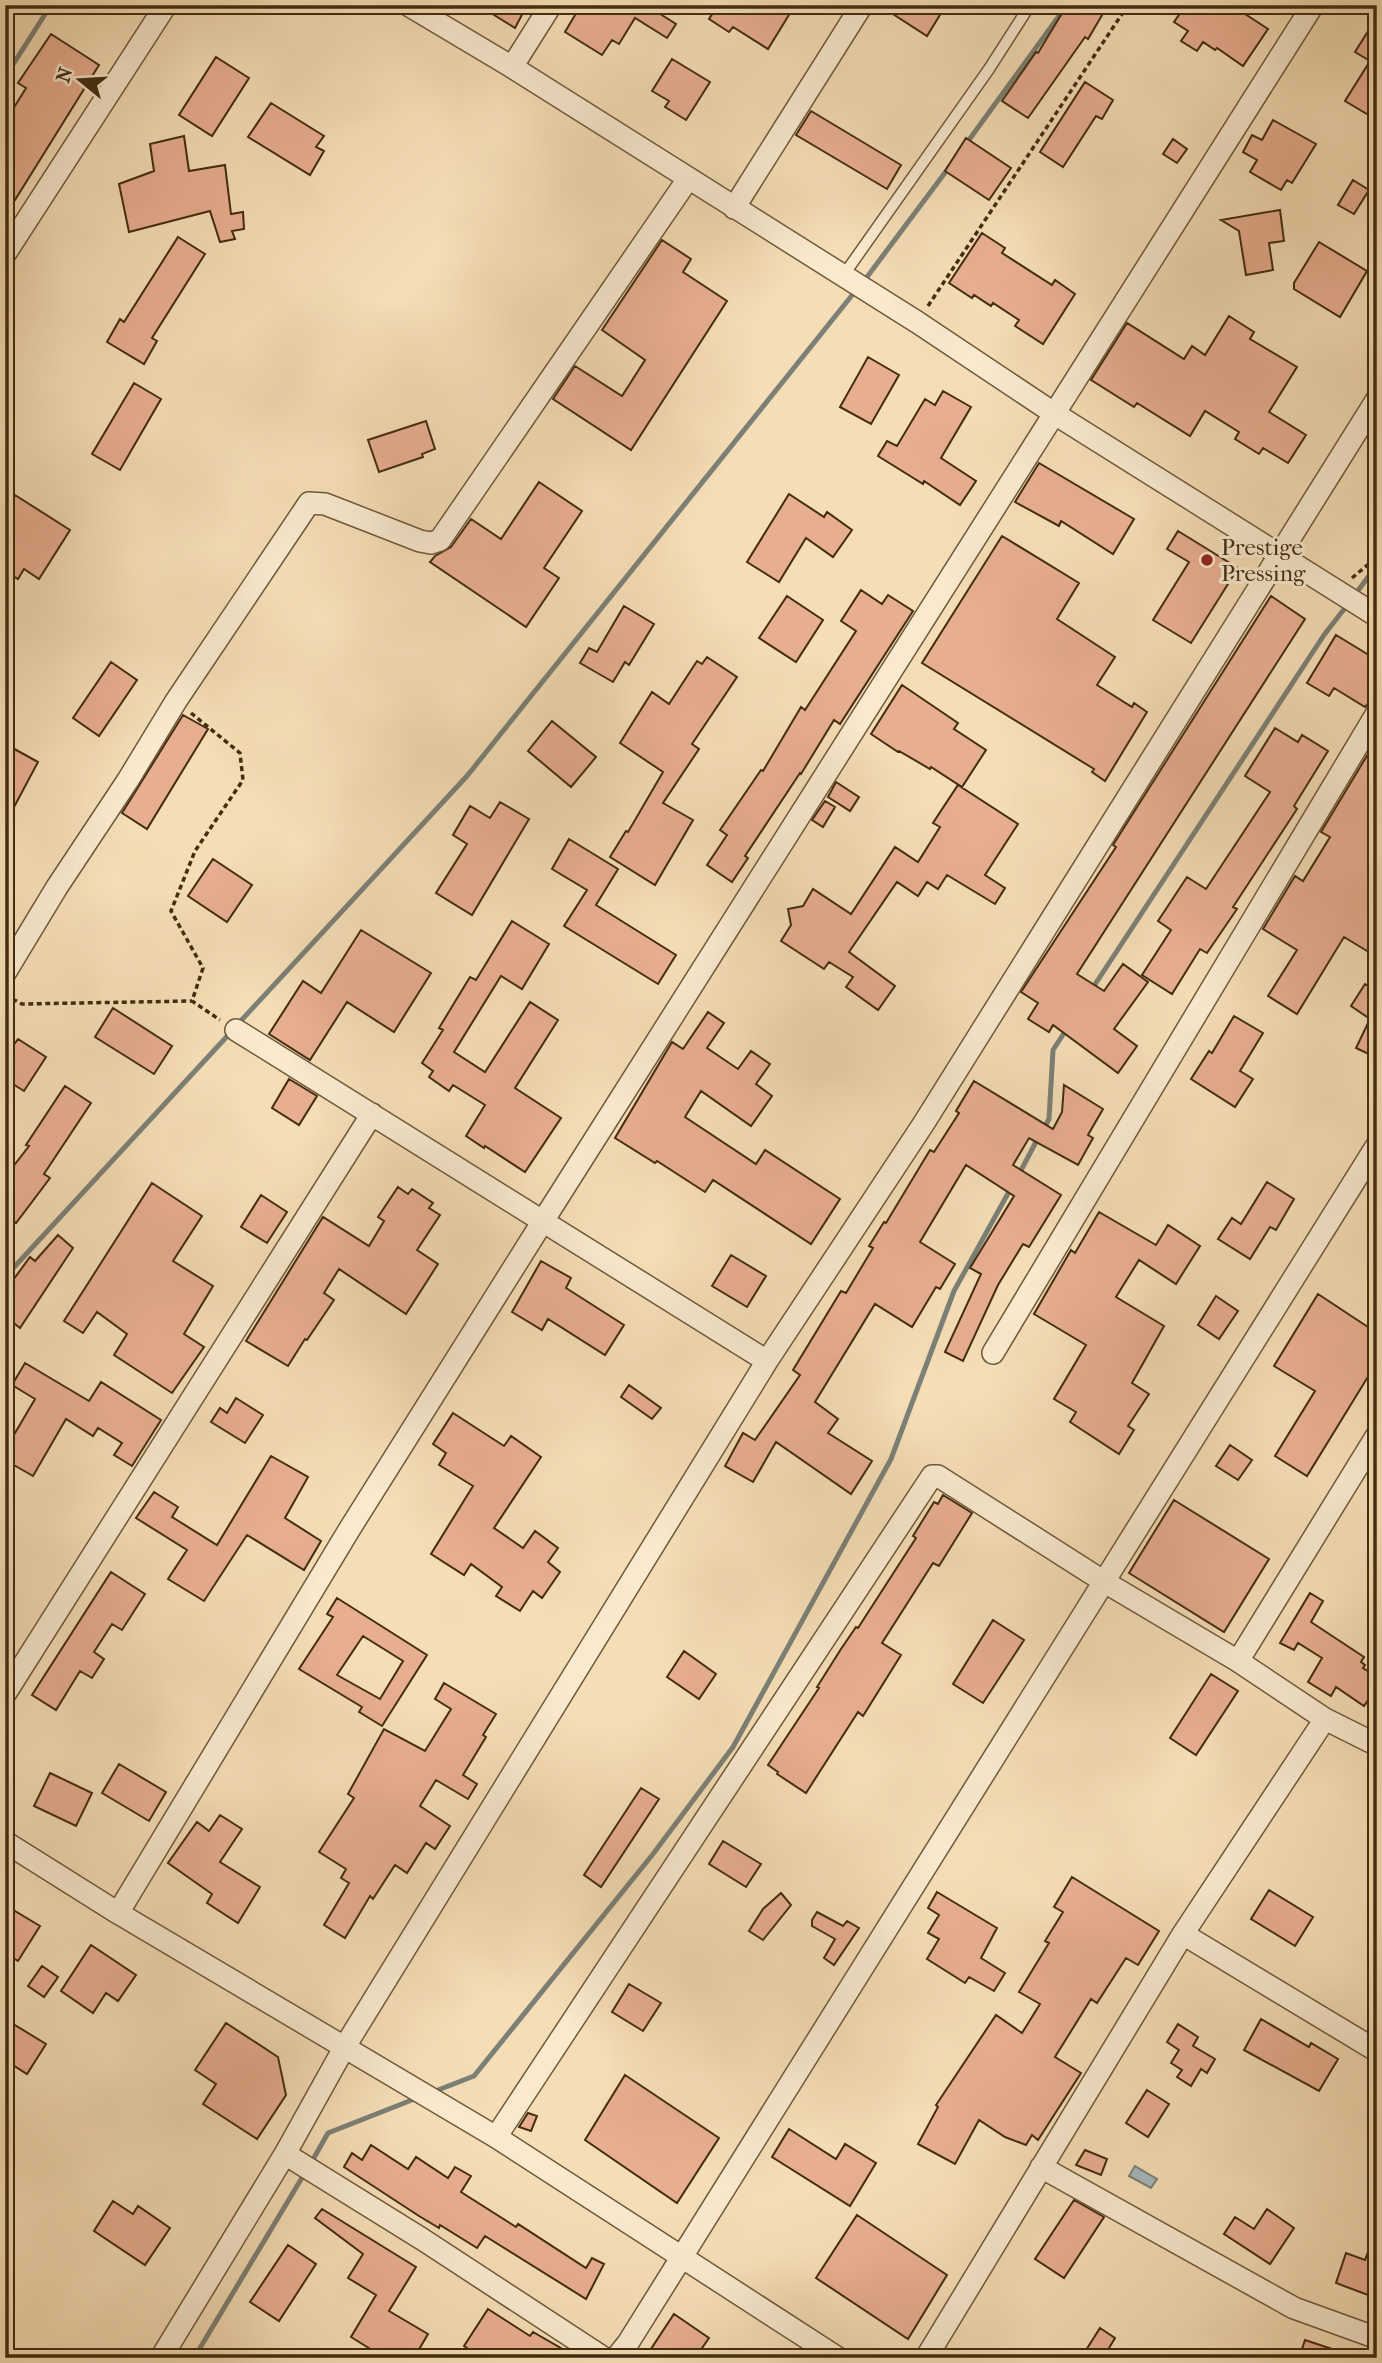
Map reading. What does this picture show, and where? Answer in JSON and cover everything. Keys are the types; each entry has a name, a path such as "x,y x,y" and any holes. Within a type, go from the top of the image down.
{"street":[{"path":"5,254 166,5"},
{"path":"408,5 512,67 917,322 1055,414 1377,617"},
{"path":"512,67 551,5"},
{"path":"734,208 862,5"},
{"path":"118,1913 349,1530 542,1221 1313,5"},
{"path":"5,973 176,701 309,503 325,504 420,541 430,543 440,540 688,178"},
{"path":"161,2358 285,2154 344,2048 767,1362 924,1123 1377,399"},
{"path":"993,1353 1377,713"},
{"path":"236,1030 767,1362"},
{"path":"5,1694 372,1115"},
{"path":"616,2358 628,2343 1377,1145"},
{"path":"1238,1661 1377,1435"},
{"path":"496,2137 932,1476 938,1476 1103,1581 1238,1661 1325,1719 1377,1745"},
{"path":"926,2358 1183,1934 1325,1719"},
{"path":"5,1842 118,1913 496,2137 838,2358"},
{"path":"1183,1934 1377,2050"},
{"path":"285,2154 422,2239 604,2358"},
{"path":"1041,2167 1294,2308 1377,2337"}],"lane":[{"path":"843,276 982,79 1030,5"}],"path":[{"path":"917,322 1128,5"},
{"path":"1338,591 1377,557"},
{"path":"176,701 240,753 243,780 195,851 171,911 203,968 192,1001"},
{"path":"5,995 22,1004 192,1001 236,1030"}],"shaded area":[{"path":"1135,2166 1157,2179 1151,2188 1129,2176"}],"building":[{"path":"478,5 527,5 515,28"},
{"path":"581,5 646,5 676,24 667,38 635,18 619,44 612,40 602,55 565,32"},
{"path":"718,5 795,5 768,49 733,27 729,32 709,19"},
{"path":"879,5 946,5 927,36"},
{"path":"1067,5 1108,5 1088,39 1085,37 1028,118 1002,101 1036,52 1038,53"},
{"path":"1186,5 1246,5 1242,12 1268,29 1243,66 1203,42 1197,51 1181,41 1188,31 1174,22"},
{"path":"1377,17 1377,120 1345,101 1370,61 1355,52"},
{"path":"51,34 99,65 5,216 5,122 26,88 18,83"},
{"path":"216,57 249,78 212,136 179,115"},
{"path":"672,59 710,82 686,120 665,107 669,101 652,91"},
{"path":"1085,82 1113,100 1102,119 1096,116 1063,167 1040,152"},
{"path":"271,103 324,136 316,147 324,151 310,175 248,137"},
{"path":"811,111 901,165 887,189 796,135"},
{"path":"1273,120 1316,144 1292,183 1287,180 1281,190 1250,172 1257,160 1243,152 1252,135 1262,140"},
{"path":"184,136 189,171 225,165 231,214 243,212 244,229 232,231 235,239 220,242 210,211 129,232 119,184 154,171 150,144"},
{"path":"966,138 1011,168 989,200 945,171"},
{"path":"1173,139 1187,149 1177,163 1163,154"},
{"path":"1353,180 1369,190 1354,214 1338,205"},
{"path":"1280,210 1284,241 1269,243 1273,270 1246,275 1239,231 1221,220"},
{"path":"982,233 1005,248 1002,253 1052,285 1055,280 1075,294 1043,344 1015,326 1019,320 993,303 991,306 974,295 972,298 949,283"},
{"path":"178,237 205,254 152,338 157,341 144,364 107,342 120,319 124,322"},
{"path":"662,240 691,259 683,272 727,301 631,450 553,399 575,366 622,396 645,360 602,330"},
{"path":"1319,242 1367,271 1340,317 1294,289 1294,283"},
{"path":"1229,316 1254,332 1250,339 1297,367 1269,412 1306,435 1288,463 1263,448 1259,454 1235,439 1239,432 1205,411 1190,436 1137,403 1134,407 1091,380 1127,323 1184,359 1192,346 1205,355"},
{"path":"868,357 899,375 871,424 840,407"},
{"path":"134,383 161,399 120,470 92,454"},
{"path":"943,391 971,407 941,458 976,481 960,505 924,481 923,484 878,456 887,441 897,446 925,399 935,405"},
{"path":"426,421 435,449 422,454 423,457 379,472 368,440"},
{"path":"1039,463 1134,519 1113,554 1061,521 1059,526 1015,502"},
{"path":"539,482 582,511 544,568 559,578 526,627 430,562 451,547 471,519 501,539"},
{"path":"789,494 824,517 827,512 852,530 833,557 806,538 779,582 747,562"},
{"path":"15,495 70,530 39,579 24,569 18,579 5,571 5,510"},
{"path":"1178,531 1238,568 1191,643 1153,620 1189,562 1167,549"},
{"path":"1002,536 1079,583 1057,619 1115,657 1097,685 1132,707 1134,703 1147,712 1105,781 1092,772 1094,769 922,663"},
{"path":"861,590 882,604 888,595 913,611 840,724 834,720 745,856 748,858 732,882 707,865 727,835 720,830 761,770 763,771 801,707 805,710 856,631 841,621"},
{"path":"787,596 823,620 796,662 759,638"},
{"path":"1271,596 1305,619 1077,974 1104,991 1123,964 1148,982 1114,1029 1137,1046 1118,1073 1053,1025 1049,1032 1028,1019 1038,1003 1021,992 1116,847 1113,845"},
{"path":"624,606 654,624 629,665 625,662 613,682 580,663 589,648 597,652"},
{"path":"1336,635 1377,660 1377,700 1365,707 1334,688 1329,696 1307,683"},
{"path":"707,657 737,677 692,744 699,749 663,803 693,820 655,885 610,857 663,772 620,743 652,692 669,704 697,661 702,664"},
{"path":"111,662 137,680 99,736 73,718"},
{"path":"902,685 958,723 954,729 986,750 962,787 871,734"},
{"path":"183,715 208,729 147,829 122,813"},
{"path":"552,721 596,757 571,787 528,751"},
{"path":"1275,728 1298,742 1302,735 1328,751 1294,806 1297,809 1233,907 1237,909 1207,953 1200,949 1172,994 1142,975 1171,930 1158,921 1187,877 1206,889 1270,792 1245,776"},
{"path":"1377,739 1377,957 1344,937 1297,1014 1268,996 1297,950 1263,929 1295,876 1303,881 1330,837 1321,832"},
{"path":"9,746 38,762 5,824 5,754"},
{"path":"836,782 859,797 850,811 828,797"},
{"path":"958,785 1018,824 985,875 1005,888 995,904 947,875 938,889 927,882 918,896 897,882 849,952 895,986 878,1010 846,987 853,977 829,962 824,969 781,941 791,925 788,909 803,906 813,889 851,914 895,847 918,862 940,827 933,823"},
{"path":"825,801 835,807 823,827 812,820"},
{"path":"500,802 529,819 472,915 436,893 467,844 453,835 470,806 490,818"},
{"path":"569,839 618,869 596,905 676,955 658,984 564,926 587,890 552,869"},
{"path":"213,859 252,885 227,922 188,896"},
{"path":"512,921 549,944 522,989 501,976 454,1052 485,1072 530,1002 558,1020 515,1088 561,1118 525,1172 466,1136 485,1105 453,1085 449,1091 429,1077 433,1071 422,1063 443,1030 439,1028 470,977 476,980"},
{"path":"361,930 431,973 394,1032 347,1002 310,1060 269,1034 303,981 321,993"},
{"path":"1365,984 1377,991 1377,1058 1356,1048 1370,1019 1351,1006"},
{"path":"113,1008 172,1046 154,1074 95,1037"},
{"path":"708,1012 724,1023 707,1048 738,1069 751,1051 770,1064 756,1084 772,1096 751,1126 701,1091 685,1117 756,1164 765,1150 840,1199 811,1244 713,1180 705,1192 615,1138 672,1042 683,1049"},
{"path":"1234,1016 1263,1033 1240,1071 1253,1079 1235,1107 1191,1079 1209,1051 1212,1053"},
{"path":"18,1039 46,1057 24,1091 5,1079 5,1057"},
{"path":"289,1079 317,1096 299,1125 272,1108"},
{"path":"974,1081 1053,1129 1062,1112 1064,1085 1103,1109 1088,1135 1093,1138 1078,1165 1029,1138 1013,1165 1061,1195 1029,1247 1023,1244 998,1285 963,1361 945,1352 981,1274 970,1268 1014,1196 966,1165 920,1242 955,1264 940,1289 936,1287 912,1327 875,1304 815,1402 838,1419 828,1433 872,1461 851,1494 776,1442 753,1482 725,1466 743,1433 755,1440 800,1375 793,1370 841,1291 846,1293 873,1248 869,1246 930,1150 934,1152 959,1113 956,1111"},
{"path":"65,1086 91,1103 44,1174 50,1178 16,1223 5,1215 5,1177 29,1146 26,1145"},
{"path":"1267,1182 1294,1199 1276,1230 1270,1227 1250,1259 1218,1239 1232,1218 1241,1224"},
{"path":"152,1183 202,1216 173,1261 213,1286 184,1334 204,1347 172,1393 114,1355 127,1334 97,1312 83,1333 64,1321"},
{"path":"398,1187 408,1194 412,1189 433,1203 429,1208 440,1215 417,1250 438,1264 406,1314 339,1269 324,1293 334,1300 288,1366 246,1341 323,1217 369,1246 384,1221 378,1217"},
{"path":"261,1195 287,1212 267,1243 241,1227"},
{"path":"1099,1212 1156,1245 1168,1225 1200,1246 1176,1284 1139,1260 1116,1297 1164,1326 1132,1383 1149,1394 1128,1426 1134,1430 1119,1454 1070,1422 1076,1412 1054,1399 1086,1345 1034,1314 1071,1250 1075,1253"},
{"path":"58,1235 73,1248 20,1328 5,1316 5,1291 30,1257 35,1261"},
{"path":"731,1255 766,1276 747,1307 712,1286"},
{"path":"541,1261 571,1278 566,1288 624,1325 605,1355 548,1319 542,1330 512,1312"},
{"path":"1318,1294 1377,1333 1377,1362 1307,1476 1275,1456 1315,1391 1274,1366"},
{"path":"1216,1296 1238,1311 1219,1339 1198,1325"},
{"path":"25,1363 89,1401 101,1382 161,1420 132,1466 114,1455 122,1443 98,1428 93,1436 66,1419 33,1476 5,1460 5,1450 35,1399 12,1385"},
{"path":"629,1385 661,1408 652,1419 621,1397"},
{"path":"236,1398 263,1415 245,1443 211,1422 220,1408 227,1413"},
{"path":"453,1413 504,1446 511,1436 541,1457 494,1528 523,1548 535,1531 558,1548 548,1562 560,1572 542,1598 533,1591 520,1611 496,1596 502,1587 471,1564 464,1575 431,1554 473,1486 439,1465 446,1453 433,1444"},
{"path":"1230,1445 1252,1460 1238,1480 1216,1466"},
{"path":"271,1456 308,1477 285,1518 321,1541 304,1570 247,1535 204,1601 168,1579 187,1550 136,1518 154,1492 178,1507 172,1517 217,1545"},
{"path":"943,1495 972,1513 939,1566 933,1563 882,1643 901,1655 863,1716 858,1712 806,1793 768,1765 819,1688 817,1687 841,1649 856,1627 858,1628 916,1538 913,1536 934,1502 938,1504"},
{"path":"1174,1500 1269,1559 1224,1632 1129,1573"},
{"path":"111,1572 145,1594 122,1630 112,1624 94,1652 104,1659 92,1678 80,1671 56,1710 32,1695"},
{"path":"1310,1593 1323,1601 1311,1622 1364,1657 1361,1662 1365,1665 1363,1668 1377,1677 1377,1687 1364,1706 1336,1687 1331,1696 1308,1682 1322,1658 1298,1643 1294,1650 1280,1643"},
{"path":"337,1598 427,1655 382,1726 359,1712 362,1707 299,1669 333,1617 327,1614","holes":["363,1636 403,1661 380,1699 337,1675"]},
{"path":"993,1620 1024,1640 983,1703 953,1684"},
{"path":"684,1651 716,1674 699,1699 667,1677"},
{"path":"1211,1674 1238,1691 1196,1755 1170,1738"},
{"path":"444,1683 496,1714 483,1735 486,1737 463,1775 477,1784 468,1799 436,1780 420,1806 450,1826 435,1849 426,1843 407,1873 395,1865 373,1899 370,1896 345,1938 324,1925 349,1883 341,1878 346,1869 319,1852 354,1798 348,1794 384,1729 425,1751 451,1709 435,1699"},
{"path":"119,1764 166,1792 149,1821 102,1793"},
{"path":"50,1773 92,1793 76,1826 34,1806"},
{"path":"641,1788 659,1799 601,1887 584,1875"},
{"path":"220,1815 242,1829 220,1862 260,1887 238,1923 207,1903 212,1894 168,1863 197,1822 209,1831"},
{"path":"723,1841 761,1864 746,1887 709,1864"},
{"path":"1072,1877 1159,1931 1138,1965 1126,1958 1097,2003 1091,1999 1055,2057 1081,2073 1038,2140 1032,2135 1026,2145 1005,2137 979,2120 955,2164 918,2144 938,2107 936,2105 996,2015 1022,2033 1040,2004 1019,1992 1049,1943 1045,1941 1063,1912 1054,1907"},
{"path":"1269,1890 1313,1917 1295,1946 1251,1919"},
{"path":"937,1892 997,1928 981,1958 1005,1973 994,1991 969,1977 965,1983 927,1959 939,1939 928,1933 939,1915 928,1908"},
{"path":"781,1893 791,1905 763,1940 749,1931 763,1909"},
{"path":"5,1905 40,1926 18,1961 5,1953"},
{"path":"817,1912 843,1926 847,1921 859,1928 834,1965 824,1958 835,1939 812,1926"},
{"path":"91,1945 136,1975 118,2001 106,1993 93,2013 61,1991"},
{"path":"42,1966 58,1977 44,1997 28,1986"},
{"path":"629,1984 661,2003 643,2031 612,2012"},
{"path":"5,2019 46,2044 27,2074 5,2060"},
{"path":"1261,2019 1309,2047 1311,2043 1338,2059 1319,2091 1244,2050"},
{"path":"226,2023 278,2057 286,2095 257,2139 203,2104 216,2084 195,2070"},
{"path":"1178,2024 1198,2037 1193,2046 1215,2059 1207,2073 1201,2069 1191,2086 1177,2077 1182,2070 1171,2063 1179,2050 1167,2042"},
{"path":"625,2075 719,2138 677,2203 585,2140"},
{"path":"1147,2090 1169,2104 1148,2137 1126,2123"},
{"path":"528,2113 537,2116 531,2131 519,2127"},
{"path":"789,2129 836,2159 845,2144 876,2163 850,2206 772,2157"},
{"path":"371,2145 408,2169 416,2157 448,2178 455,2167 471,2176 461,2192 516,2227 518,2224 586,2268 592,2258 604,2264 586,2299 485,2236 477,2248 440,2225 439,2228 344,2167 352,2153 362,2160"},
{"path":"1085,2150 1107,2159 1101,2175 1076,2165"},
{"path":"1074,2200 1104,2217 1064,2278 1035,2259"},
{"path":"113,2201 133,2214 138,2206 170,2228 145,2265 94,2231"},
{"path":"322,2209 416,2267 389,2311 428,2334 414,2358 385,2358 351,2337 376,2295 348,2278 363,2254 315,2218"},
{"path":"1267,2209 1294,2228 1270,2264 1224,2234 1235,2217 1254,2229"},
{"path":"857,2215 947,2275 908,2339 816,2278"},
{"path":"1375,2233 1377,2271 1368,2295 1336,2283 1346,2253 1365,2260"},
{"path":"288,2245 316,2264 279,2321 250,2302"},
{"path":"488,2309 530,2336 533,2332 578,2358 482,2358 464,2346"},
{"path":"674,2314 709,2338 695,2358 645,2358"},
{"path":"1100,2328 1115,2338 1103,2358 1081,2358"},
{"path":"1305,2340 1350,2355 1349,2358 1299,2358"}],"waterway":[{"path":"5,77 51,5"},
{"path":"966,144 1067,5"},
{"path":"864,281 950,166"},
{"path":"237,1025 467,776 857,289"},
{"path":"1354,596 1377,565"},
{"path":"1092,989 1324,635 1348,604"},
{"path":"1043,1130 1049,1119 1053,1050 1068,1027"},
{"path":"5,1277 231,1032"},
{"path":"1018,1176 1038,1138"},
{"path":"433,2092 474,2076 653,1854 733,1747 891,1459 954,1291 1011,1188"},
{"path":"311,2163 328,2133 417,2098"},
{"path":"194,2358 306,2171"}],"place":[{"name":"Prestige Pressing","path":"1207,560"}]}
